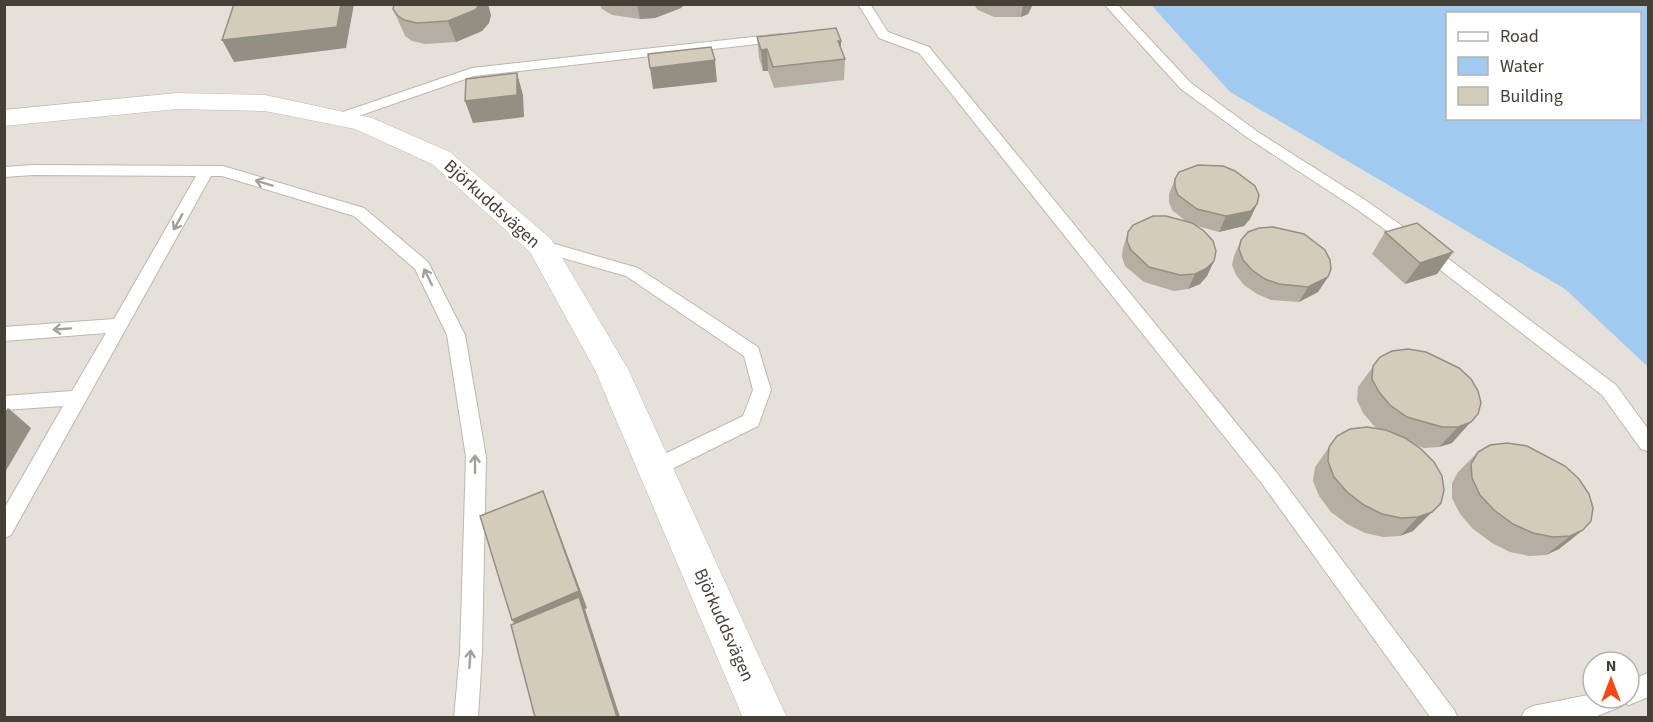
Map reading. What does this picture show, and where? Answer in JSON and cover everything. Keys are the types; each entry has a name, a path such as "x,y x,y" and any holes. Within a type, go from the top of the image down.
{"street":[{"name":"Björkuddsvägen","path":"4,118 177,101 265,103 363,123 441,158 540,246 611,369 765,717"}],"lane":[{"path":"864,4 883,35 924,50 1270,479 1446,717"},
{"path":"1110,4 1186,86 1253,135 1360,204 1432,255 1609,390 1648,442"},
{"path":"339,118 472,72 792,36"},
{"path":"4,529 206,171"},
{"path":"4,172 223,171 359,212 422,266 456,335 476,457 471,652 466,717"},
{"path":"540,246 632,272 752,352 762,390 750,421 655,468"},
{"path":"4,334 120,325"},
{"path":"4,403 79,398"},
{"path":"1533,717 1581,708"}],"shaded area":[{"path":"4,5 1151,5 1230,92 1565,289 1648,367 1648,717 5,717"}],"water":[{"path":"1151,5 1648,5 1648,367 1565,289 1230,92"}],"building":[{"path":"234,4 341,4 337,27 222,40"},
{"path":"394,4 480,4 475,10 448,21 417,23 404,20 397,15 393,9"},
{"path":"836,28 845,59 773,67 767,49 761,50 757,37"},
{"path":"711,47 715,60 650,68 648,54"},
{"path":"517,73 517,95 465,101 466,79"},
{"path":"1198,165 1223,166 1235,171 1255,186 1259,195 1257,204 1251,211 1226,216 1197,209 1178,195 1175,179 1179,172"},
{"path":"1153,216 1166,216 1192,223 1204,231 1213,241 1216,251 1214,261 1207,268 1195,274 1180,275 1149,267 1131,250 1127,241 1128,232 1133,225"},
{"path":"1417,223 1453,252 1420,263 1385,232"},
{"path":"1273,227 1304,234 1325,250 1331,269 1328,277 1308,287 1279,284 1265,279 1252,270 1243,260 1239,249 1241,240 1248,232"},
{"path":"1408,349 1426,352 1459,368 1471,379 1478,391 1481,403 1478,414 1471,422 1458,427 1442,427 1407,417 1390,405 1372,379 1373,366 1380,357 1392,351"},
{"path":"1367,427 1386,430 1405,438 1434,462 1442,476 1444,490 1441,503 1432,512 1418,517 1401,518 1382,514 1364,505 1347,492 1334,477 1328,461 1329,447 1337,436 1350,429"},
{"path":"1507,443 1527,446 1565,466 1579,479 1589,494 1593,508 1591,521 1583,530 1570,536 1553,537 1533,533 1513,524 1494,510 1480,495 1472,478 1471,464 1478,452 1490,445"},
{"path":"543,491 579,591 512,620 480,516"},
{"path":"579,597 617,717 535,717 511,625"}]}
